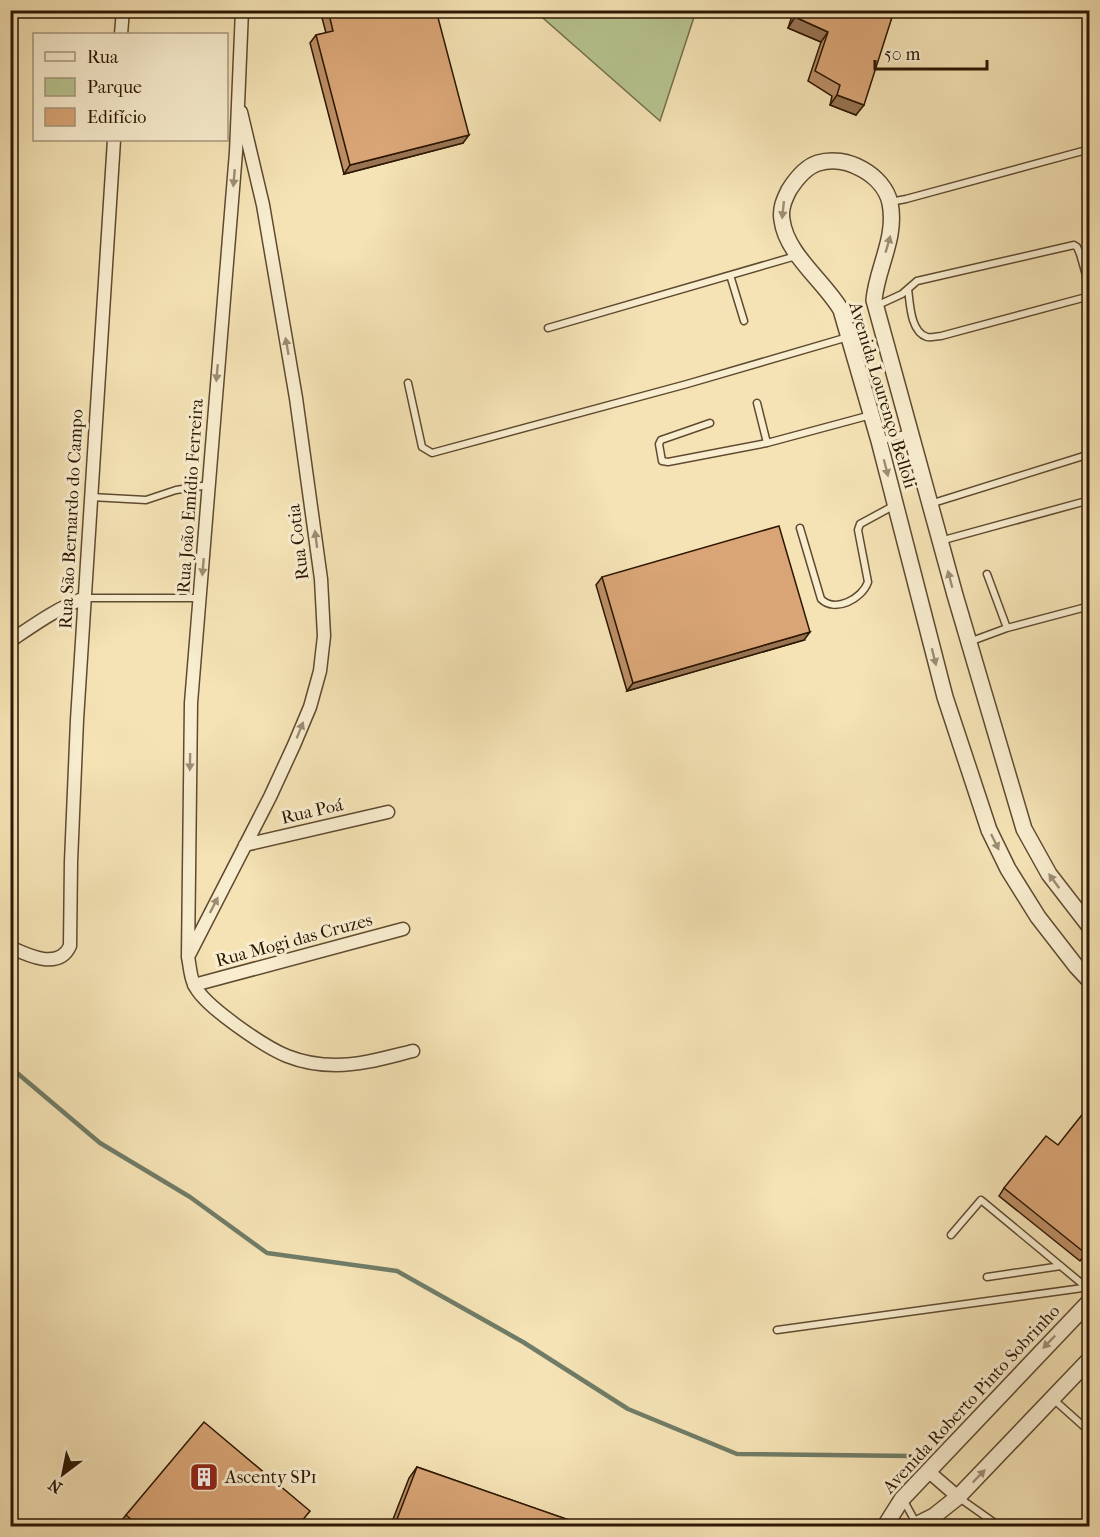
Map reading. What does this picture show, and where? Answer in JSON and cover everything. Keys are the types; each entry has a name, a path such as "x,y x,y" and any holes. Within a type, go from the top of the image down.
{"street":[{"path":"121,33 123,10"},
{"name":"Rua João Emídio Ferreira","path":"194,985 188,957 191,703 236,152 242,10"},
{"name":"Rua Cotia","path":"188,957 280,776 310,707 320,671 324,636 320,568 296,398 263,205 238,99"},
{"name":"Rua São Bernardo do Campo","path":"10,947 45,960 58,959 66,954 70,946 77,720 114,141"},
{"name":"Avenida Lourenço Belloli","path":"1089,927 1049,874 1024,829 969,643 875,306 875,286 893,228 890,202 885,189 872,174 835,161 819,163 805,170 794,182 782,202 782,220 787,240 841,310 879,441 945,698 989,830 1008,869 1038,918 1089,981"},
{"path":"10,641 49,615 85,598"},
{"name":"Rua Poá","path":"245,845 388,812"},
{"name":"Rua Mogi das Cruzes","path":"194,985 403,929"},
{"path":"194,985 205,1000 237,1025 285,1055 308,1062 336,1065 364,1062 413,1051"},
{"name":"Avenida Roberto Pinto Sobrinho","path":"885,1527 902,1499 1088,1292"},
{"path":"917,1526 958,1497 1089,1359"},
{"path":"928,1471 958,1497"}],"lane":[{"path":"890,202 906,200 1089,149"},
{"path":"875,306 902,294 917,281 1074,245 1080,254 1089,289"},
{"path":"1080,254 1089,252"},
{"path":"548,328 798,255"},
{"path":"730,275 744,321"},
{"path":"908,289 914,323 920,333 926,337 941,336 1089,296"},
{"path":"408,383 422,447 432,453 849,337"},
{"path":"757,403 767,443"},
{"path":"710,423 661,440 659,444 662,460 668,462 767,443 872,415"},
{"path":"879,441 910,432"},
{"path":"930,504 1089,454"},
{"path":"91,497 146,500 176,490 209,484"},
{"path":"940,541 1089,500"},
{"path":"800,528 821,599 834,606 858,597 868,582 858,530 860,524 896,505"},
{"path":"987,574 1007,628"},
{"path":"85,598 200,598"},
{"path":"969,643 1007,628 1089,606"},
{"path":"951,1235 981,1200 1088,1292"},
{"path":"987,1277 1060,1266"},
{"path":"777,1330 1088,1292"},
{"path":"1052,1398 1089,1432"},
{"path":"958,1497 999,1527"},
{"path":"902,1499 917,1526"}],"green space":[{"path":"535,11 696,11 660,121"}],"building":[{"path":"328,10 436,10 469,135 350,165 316,35 333,31"},
{"path":"798,10 894,11 864,105 837,95 840,85 815,71 828,32 795,17"},
{"path":"779,526 810,632 633,683 602,577"},
{"path":"1089,1106 1089,1248 1085,1253 1004,1188 1046,1136 1058,1145"},
{"name":"Ascenty SP1","path":"204,1422 310,1511 297,1527 140,1527 126,1515"},
{"path":"417,1467 589,1527 394,1527"}],"waterway":[{"path":"10,1067 100,1143 190,1197 267,1253 397,1271 523,1342 628,1409 737,1454 912,1456"}],"place":[{"name":"Ascenty SP1","path":"204,1477"}]}
